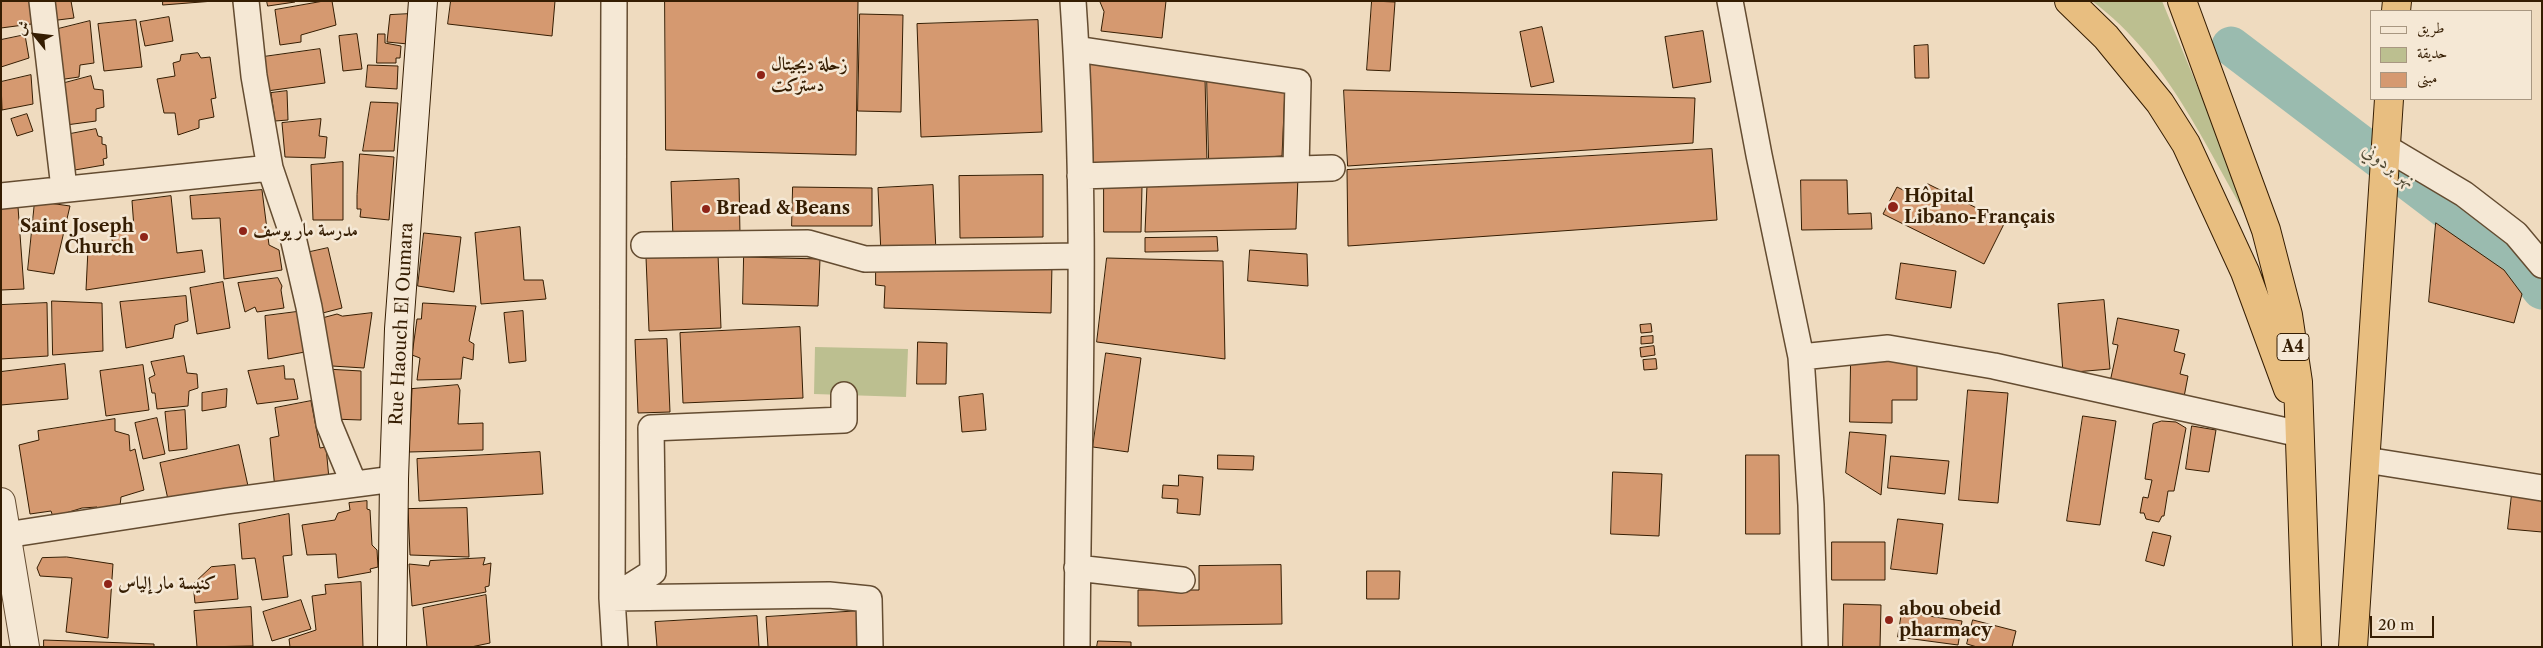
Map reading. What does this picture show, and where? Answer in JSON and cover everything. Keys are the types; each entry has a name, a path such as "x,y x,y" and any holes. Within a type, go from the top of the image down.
{"highway":[{"path":"2069,1 2106,37 2160,103 2186,144 2246,272 2300,423"},
{"name":"A4","path":"2185,10 2266,230 2288,315 2298,382 2308,647"},
{"path":"2353,647 2389,100"}],"main road":[{"name":"Rue Haouch El Oumara","path":"392,647 394,479 399,329 423,1"},
{"path":"1,502 25,647"}],"street":[{"path":"42,1 64,188"},
{"path":"246,1 254,76 270,168 297,252 309,307 329,424 354,484"},
{"path":"614,1 612,598 615,647"},
{"path":"1072,1 1076,49 1080,176 1082,371 1077,647"},
{"path":"1730,1 1759,156 1802,357 1811,505 1815,647"},
{"path":"1076,49 1298,82 1296,169"},
{"path":"2386,147 2464,194 2516,234 2542,265"},
{"path":"1,196 270,168"},
{"path":"1080,176 1332,168"},
{"path":"644,245 808,243 865,259 1081,256"},
{"path":"1802,357 1888,348 2300,423"},
{"path":"612,598 653,572 651,428 844,420 844,395"},
{"path":"2366,460 2542,488"},
{"path":"6,536 394,479"},
{"path":"1077,568 1182,580"},
{"path":"612,598 829,594 869,600 870,647"}],"green space":[{"path":"2092,1 2162,1 2260,238 2187,111 2167,81 2145,52 2120,25"},
{"path":"815,347 908,349 906,397 814,394"}],"building":[{"path":"1,1 34,1 39,23 1,28"},
{"path":"46,1 71,1 74,18 50,21"},
{"path":"163,1 214,1 163,5"},
{"path":"267,1 295,1 295,2 268,6"},
{"path":"332,1 336,25 301,35 301,42 280,45 275,10"},
{"path":"451,1 555,1 552,36 448,24"},
{"name":"زحلة ديجيتال دستركت","path":"665,1 858,1 856,155 666,150"},
{"path":"1100,1 1166,1 1162,38 1101,31 1104,12"},
{"path":"1372,1 1395,2 1390,71 1367,70"},
{"path":"410,14 408,44 387,42 390,15"},
{"path":"860,14 903,15 901,112 858,111"},
{"path":"169,17 173,41 145,46 140,22"},
{"path":"136,20 142,67 104,71 98,24"},
{"path":"1038,20 1042,132 921,137 917,24"},
{"path":"90,21 94,63 80,65 79,77 58,80 58,29"},
{"path":"1542,27 1554,82 1531,87 1520,32"},
{"path":"1703,31 1711,82 1673,88 1665,37"},
{"path":"357,34 362,69 343,71 339,36"},
{"path":"378,34 385,34 385,43 401,46 400,58 396,58 396,63 377,63"},
{"path":"25,35 29,58 1,67 1,40"},
{"path":"1928,45 1929,78 1915,78 1914,46"},
{"path":"320,49 325,83 267,91 263,57"},
{"path":"198,53 201,58 210,57 216,98 211,99 214,117 199,120 199,128 178,135 175,113 164,113 157,79 175,76 173,63 180,61 181,55"},
{"path":"1088,61 1205,78 1207,162 1094,165"},
{"path":"368,65 398,66 397,89 366,87"},
{"path":"31,75 33,104 2,110 1,82"},
{"path":"91,76 94,89 103,90 104,107 96,109 96,121 66,125 61,84"},
{"path":"1207,76 1285,89 1282,156 1209,161"},
{"path":"1344,90 1695,98 1693,143 1348,166"},
{"path":"287,91 288,120 275,121 271,93"},
{"path":"371,102 398,103 394,151 363,151"},
{"path":"27,114 33,131 17,136 11,119"},
{"path":"321,119 319,136 327,137 325,158 285,157 282,123"},
{"path":"96,129 98,136 102,137 102,144 106,145 107,158 103,159 104,165 69,171 65,135"},
{"path":"1712,149 1717,220 1348,246 1347,170"},
{"path":"360,154 394,157 389,220 360,217 361,209 357,209 357,195"},
{"path":"343,162 343,220 313,220 311,165"},
{"path":"1043,175 1043,237 960,238 959,176"},
{"path":"1298,177 1296,229 1145,232 1147,185"},
{"name":"Bread & Beans","path":"739,179 740,235 673,238 671,182"},
{"path":"1801,180 1847,180 1848,214 1871,213 1872,229 1802,230"},
{"path":"1928,184 2005,222 1984,264 1883,214 1897,187 1921,199"},
{"path":"933,185 936,252 881,254 878,188"},
{"path":"1104,186 1142,186 1141,232 1104,232"},
{"path":"793,187 872,188 872,226 792,226"},
{"path":"262,190 269,245 279,250 282,270 224,279 220,218 192,219 190,196"},
{"name":"Saint Joseph Church","path":"171,196 177,253 202,250 205,272 86,290 88,249 112,244 112,230 134,228 132,201"},
{"path":"35,201 70,206 54,274 28,270"},
{"path":"18,207 24,289 1,290 1,208"},
{"path":"2436,223 2504,270 2522,294 2514,323 2429,302"},
{"path":"520,227 524,280 543,280 546,299 481,304 475,233"},
{"path":"424,233 461,237 454,292 418,286"},
{"path":"1217,237 1218,251 1145,252 1145,238"},
{"path":"328,248 342,308 315,315 301,254"},
{"path":"1250,250 1307,254 1308,286 1248,281"},
{"path":"718,254 721,328 649,331 646,257"},
{"path":"744,257 820,259 818,306 743,304"},
{"path":"1107,258 1223,261 1225,359 1097,342"},
{"path":"876,259 1052,264 1051,313 884,308 885,286 876,285"},
{"path":"1901,263 1956,271 1951,308 1896,299"},
{"path":"278,278 282,286 284,308 257,312 255,307 245,312 238,283"},
{"path":"223,282 230,328 197,334 190,288"},
{"path":"186,296 188,321 175,325 173,338 126,348 120,302"},
{"path":"2104,300 2110,369 2063,373 2058,304"},
{"path":"52,301 102,303 103,351 53,355"},
{"path":"47,303 48,356 1,359 1,305"},
{"path":"423,303 476,306 469,341 474,344 473,360 463,357 461,379 417,380 420,358 412,355 417,319 421,319"},
{"path":"304,311 310,351 268,359 265,316"},
{"path":"523,311 526,361 509,363 504,313"},
{"path":"372,313 364,368 332,366 328,359 322,318 337,314 342,316"},
{"path":"2118,318 2179,330 2174,351 2185,354 2180,374 2188,376 2184,397 2110,382 2118,345 2113,344"},
{"path":"1651,324 1652,332 1641,333 1640,325"},
{"path":"800,327 803,398 683,403 680,333"},
{"path":"1653,336 1653,343 1641,344 1641,337"},
{"path":"667,339 670,412 638,413 635,340"},
{"path":"918,342 947,343 946,384 917,384"},
{"path":"1654,346 1655,355 1641,357 1640,348"},
{"path":"1106,353 1141,358 1128,452 1093,447"},
{"path":"184,356 187,373 197,374 198,388 189,391 188,406 157,409 155,393 152,393 149,378 155,375 151,362"},
{"path":"1656,359 1657,369 1644,370 1643,360"},
{"path":"1851,361 1917,361 1917,400 1892,400 1892,423 1850,422"},
{"path":"65,364 68,399 1,405 1,372"},
{"path":"143,365 149,410 106,416 100,371"},
{"path":"284,366 285,379 294,379 298,399 257,404 248,371"},
{"path":"326,369 361,371 361,420 332,419"},
{"path":"458,385 460,390 458,424 483,423 483,450 409,452 412,389"},
{"path":"227,389 226,407 202,411 202,393"},
{"path":"1968,390 2008,393 1998,503 1959,500"},
{"path":"983,394 986,430 962,432 959,397"},
{"path":"311,401 320,448 326,447 329,479 275,489 270,438 279,436 275,408"},
{"path":"185,410 187,449 169,451 165,412"},
{"path":"2083,416 2116,421 2100,525 2067,521"},
{"path":"157,418 165,454 143,459 135,423"},
{"path":"115,419 115,431 129,435 130,451 135,449 144,490 121,497 120,506 100,511 97,507 82,508 53,517 51,511 30,514 19,445 39,440 38,431"},
{"path":"2162,421 2176,422 2186,428 2174,491 2168,491 2164,516 2162,516 2159,522 2146,519 2144,513 2140,513 2143,497 2148,498 2152,480 2145,479 2153,424"},
{"path":"2192,426 2216,430 2209,472 2186,469"},
{"path":"1850,432 1886,435 1881,495 1846,473"},
{"path":"239,445 248,486 169,504 160,463"},
{"path":"540,452 543,494 419,501 417,459"},
{"path":"1218,455 1254,456 1253,470 1218,469"},
{"path":"1746,455 1779,455 1780,534 1746,534"},
{"path":"1891,456 1949,461 1945,494 1888,488"},
{"path":"1613,472 1662,474 1659,536 1611,534"},
{"path":"1179,475 1203,477 1200,515 1177,513 1178,499 1162,498 1163,485 1178,486"},
{"path":"2512,494 2542,497 2542,532 2508,529"},
{"path":"367,501 367,509 370,510 372,545 377,550 378,567 370,569 371,572 338,578 336,554 307,555 302,525 335,520 338,513 350,510 349,503"},
{"path":"467,508 469,557 410,555 408,509"},
{"path":"289,514 292,555 283,556 288,597 262,600 255,558 242,559 239,524"},
{"path":"1898,519 1943,524 1937,574 1891,569"},
{"path":"2153,532 2171,536 2164,566 2146,561"},
{"path":"1832,542 1885,542 1885,580 1832,580"},
{"path":"67,557 113,564 108,638 66,632 72,578 40,576 37,568 42,558"},
{"path":"485,558 483,565 491,563 489,586 485,587 486,592 412,606 409,564 429,566 430,561"},
{"path":"235,565 238,599 195,603 193,584 211,567"},
{"path":"1281,565 1282,624 1138,626 1138,590 1199,590 1199,566"},
{"path":"1367,571 1400,571 1399,599 1367,599"},
{"path":"361,582 363,647 290,647 289,639 316,630 312,596 326,594 325,585"},
{"path":"486,595 490,643 471,647 427,647 423,608"},
{"path":"301,600 311,629 272,641 263,612"},
{"path":"1844,604 1881,605 1880,647 1843,647"},
{"path":"251,607 253,646 197,647 194,611"},
{"path":"860,611 862,647 768,647 766,617"},
{"path":"1902,612 1962,621 1958,645 1898,637"},
{"path":"757,616 759,647 657,647 655,622"},
{"path":"1973,620 2016,631 2012,647 1977,647 1967,644"},
{"path":"44,640 154,644 154,647 44,647"},
{"path":"1098,641 1131,642 1131,647 1097,647"}],"waterway":[{"name":"نهر بردوني","path":"2231,46 2526,270 2542,290"}],"place":[{"name":"زحلة ديجيتال دستركت","path":"761,75"},
{"name":"Hôpital Libano-Français","path":"1893,207"},
{"name":"Bread & Beans","path":"706,209"},
{"name":"مدرسة مار يوسف","path":"243,231"},
{"name":"Saint Joseph Church","path":"144,237"},
{"name":"كنيسة مار إلياس","path":"108,584"},
{"name":"abou obeid pharmacy","path":"1889,620"}]}
